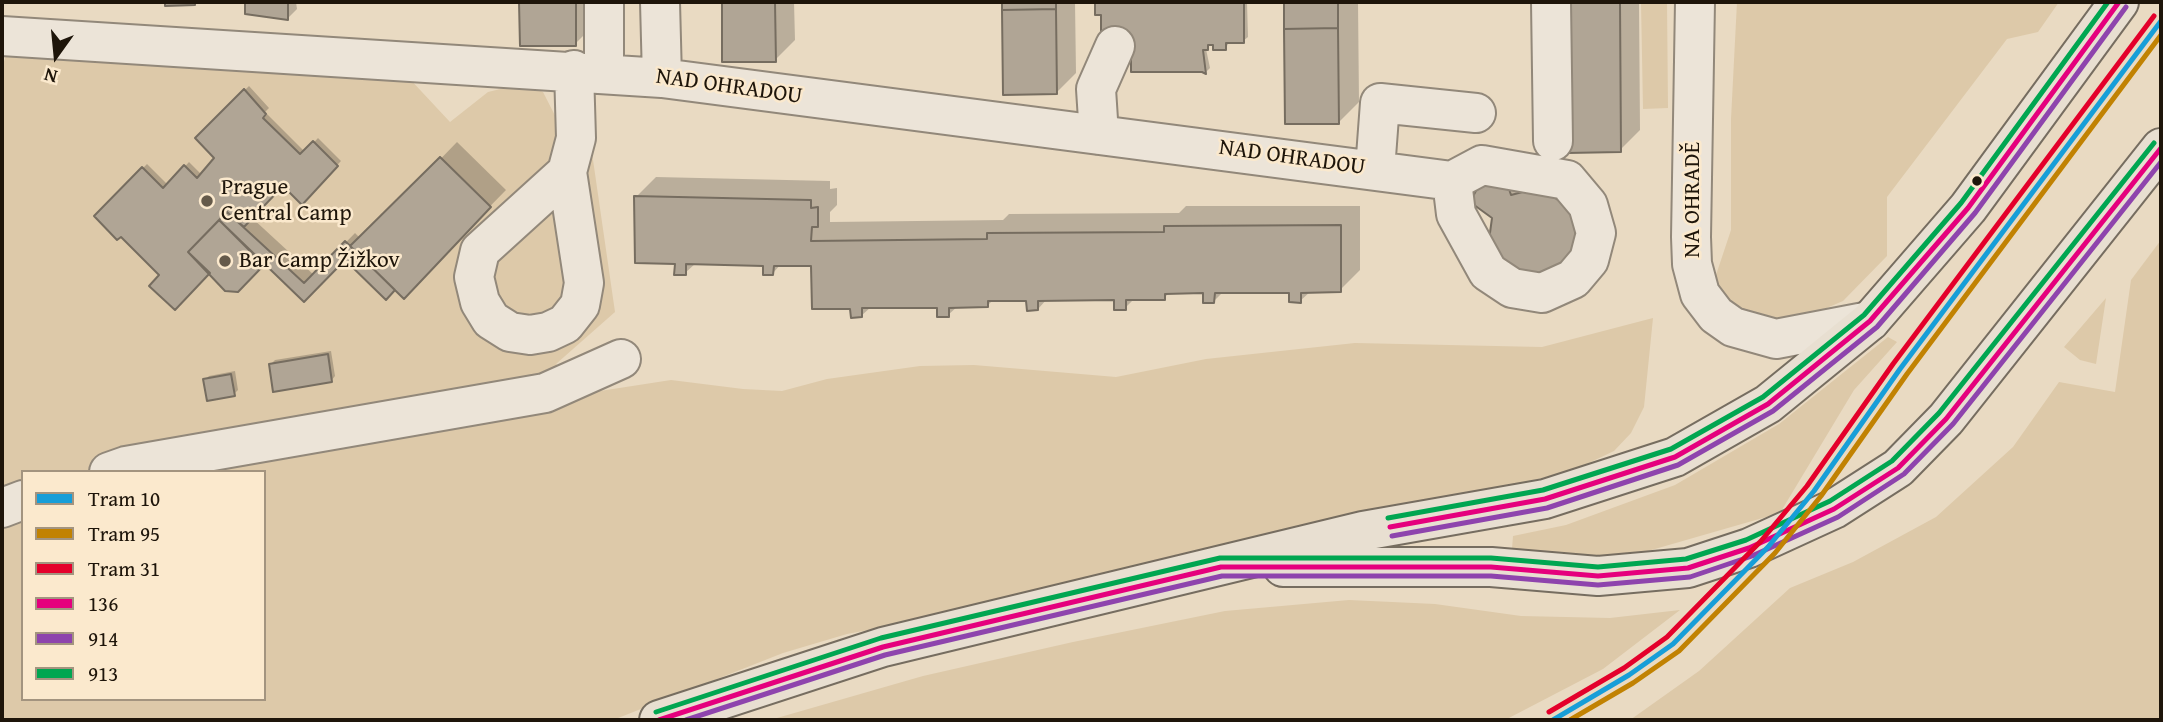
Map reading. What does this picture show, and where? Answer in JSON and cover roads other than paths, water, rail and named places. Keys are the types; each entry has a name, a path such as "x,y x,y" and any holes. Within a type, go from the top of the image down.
{"main road":[{"path":"659,720 883,647 1363,531 1545,499 1675,457 1768,404 1870,321 1968,208 2119,2"},
{"path":"1221,567 1492,567 1598,576 1688,568 1737,552 1834,509 1898,468 1946,419 2161,148"}],"street":[{"path":"567,172 604,2"},
{"path":"660,2 662,78"},
{"path":"1551,2 1553,141"},
{"name":"NA OHRADĚ","path":"1695,2 1691,237 1692,264 1700,294 1716,315 1733,327 1766,338 1776,339 1870,321"},
{"name":"NAD OHRADOU","path":"2,36 589,71 662,78 1452,181"},
{"path":"1099,135 1096,89 1115,46"},
{"path":"1375,170 1380,103 1476,113"},
{"path":"115,470 545,393 621,359"},
{"path":"2,508 21,501"}],"tram line":[{"name":"31","path":"1549,712 1624,668 1667,637 1761,541 1807,486 1893,364 2154,16"},
{"name":"10","path":"1553,720 1629,675 1673,644 1768,547 1814,491 1900,369 2161,21"},
{"name":"95","path":"1570,720 1633,683 1679,651 1775,553 1821,496 1907,374 2161,35"}],"place":[{"name":"Prague Central Camp","path":"207,201"},
{"name":"Bar Camp Žižkov","path":"225,261"}]}
